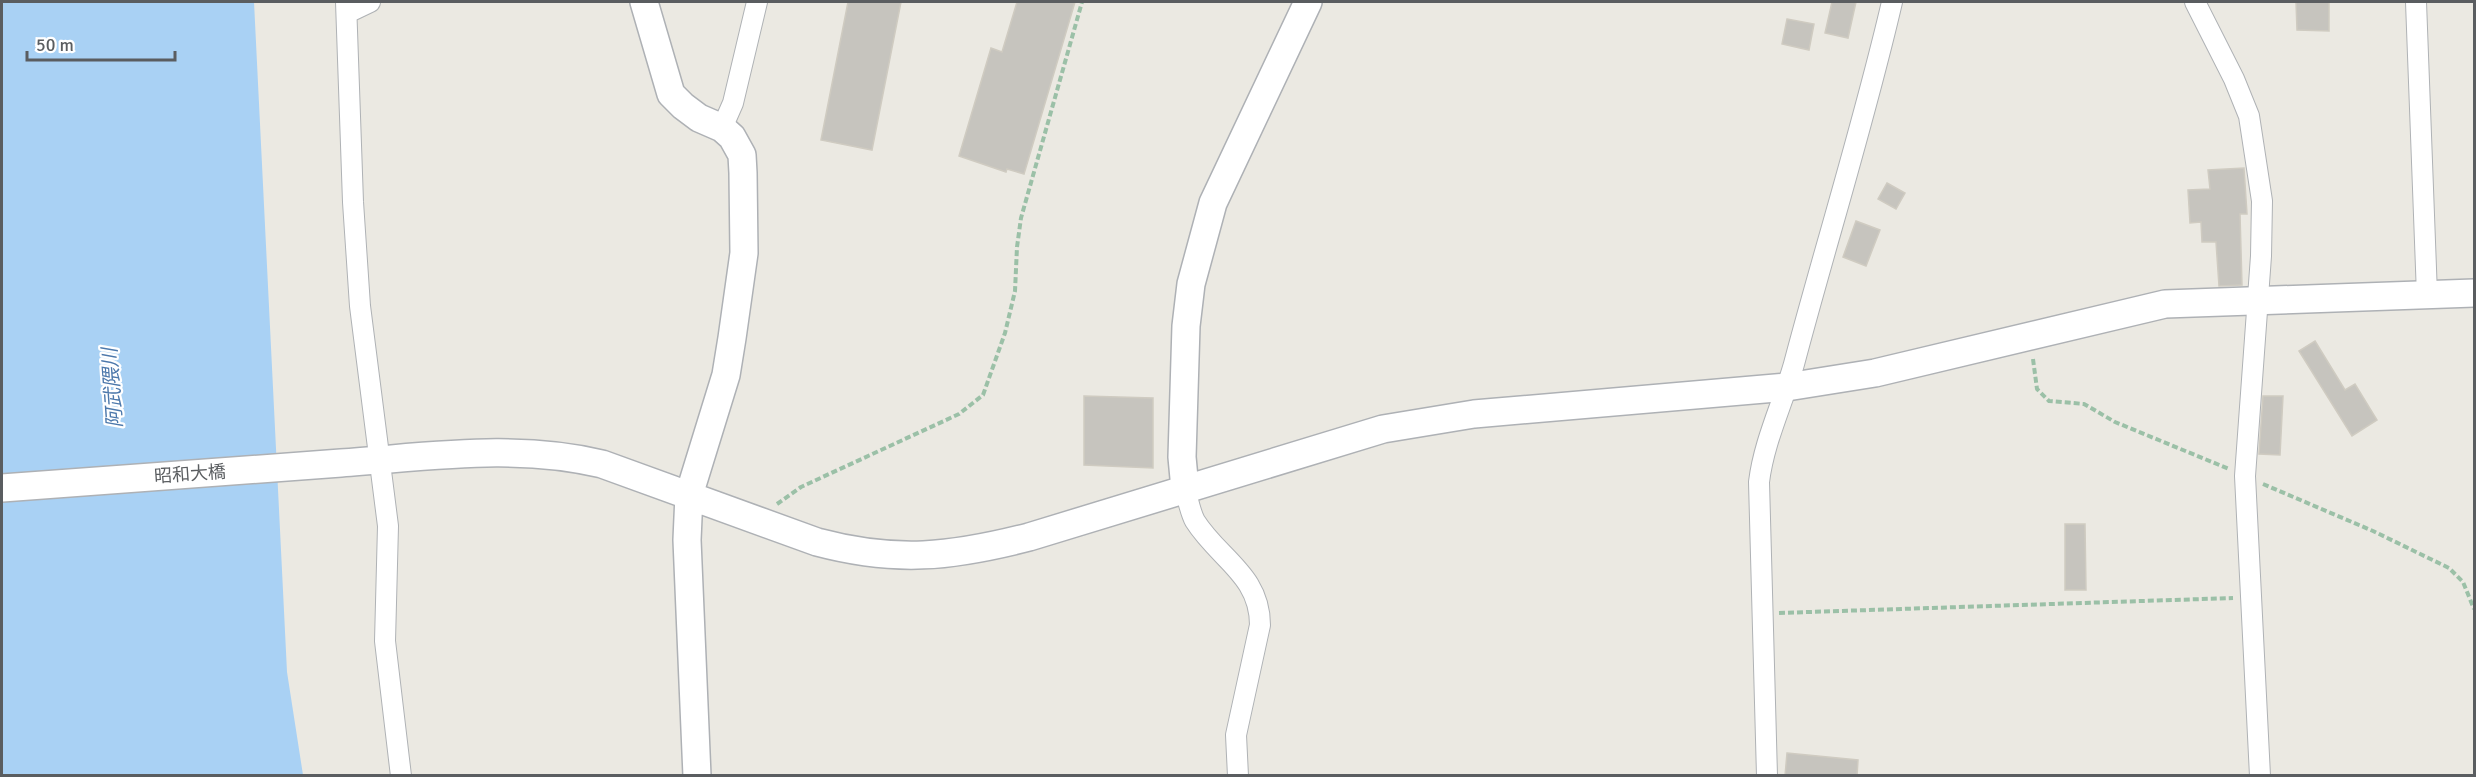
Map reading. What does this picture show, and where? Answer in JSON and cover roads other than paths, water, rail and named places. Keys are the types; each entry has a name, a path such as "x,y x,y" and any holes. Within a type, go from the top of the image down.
{"street":[{"path":"370,2 346,7 355,237 360,306 387,526 385,641 401,776"},
{"path":"644,2 671,94 699,118 722,128 732,137 742,155 744,253 741,290 726,375 689,495 687,540 697,776"},
{"path":"722,128 733,103 757,2"},
{"path":"1238,776 1236,735 1260,625 1260,608 1253,589 1214,546 1194,519 1185,489 1182,457 1186,326 1196,265 1213,203 1308,2"},
{"path":"1767,776 1759,482 1766,446 1788,387 1877,69 1892,2"},
{"path":"2195,2 2234,79 2249,116 2262,201 2258,302 2245,476 2260,776"},
{"path":"2416,2 2427,294"},
{"name":"昭和大橋","path":"2,488 456,453 536,453 602,464 841,549 887,556 934,556 979,550 1029,537 1383,429 1425,421 1474,414 1788,387 1875,373 2165,304 2475,293"}],"water":[{"name":"阿武隈川","path":"2,2 254,2 287,672 303,775 2,776"}]}
